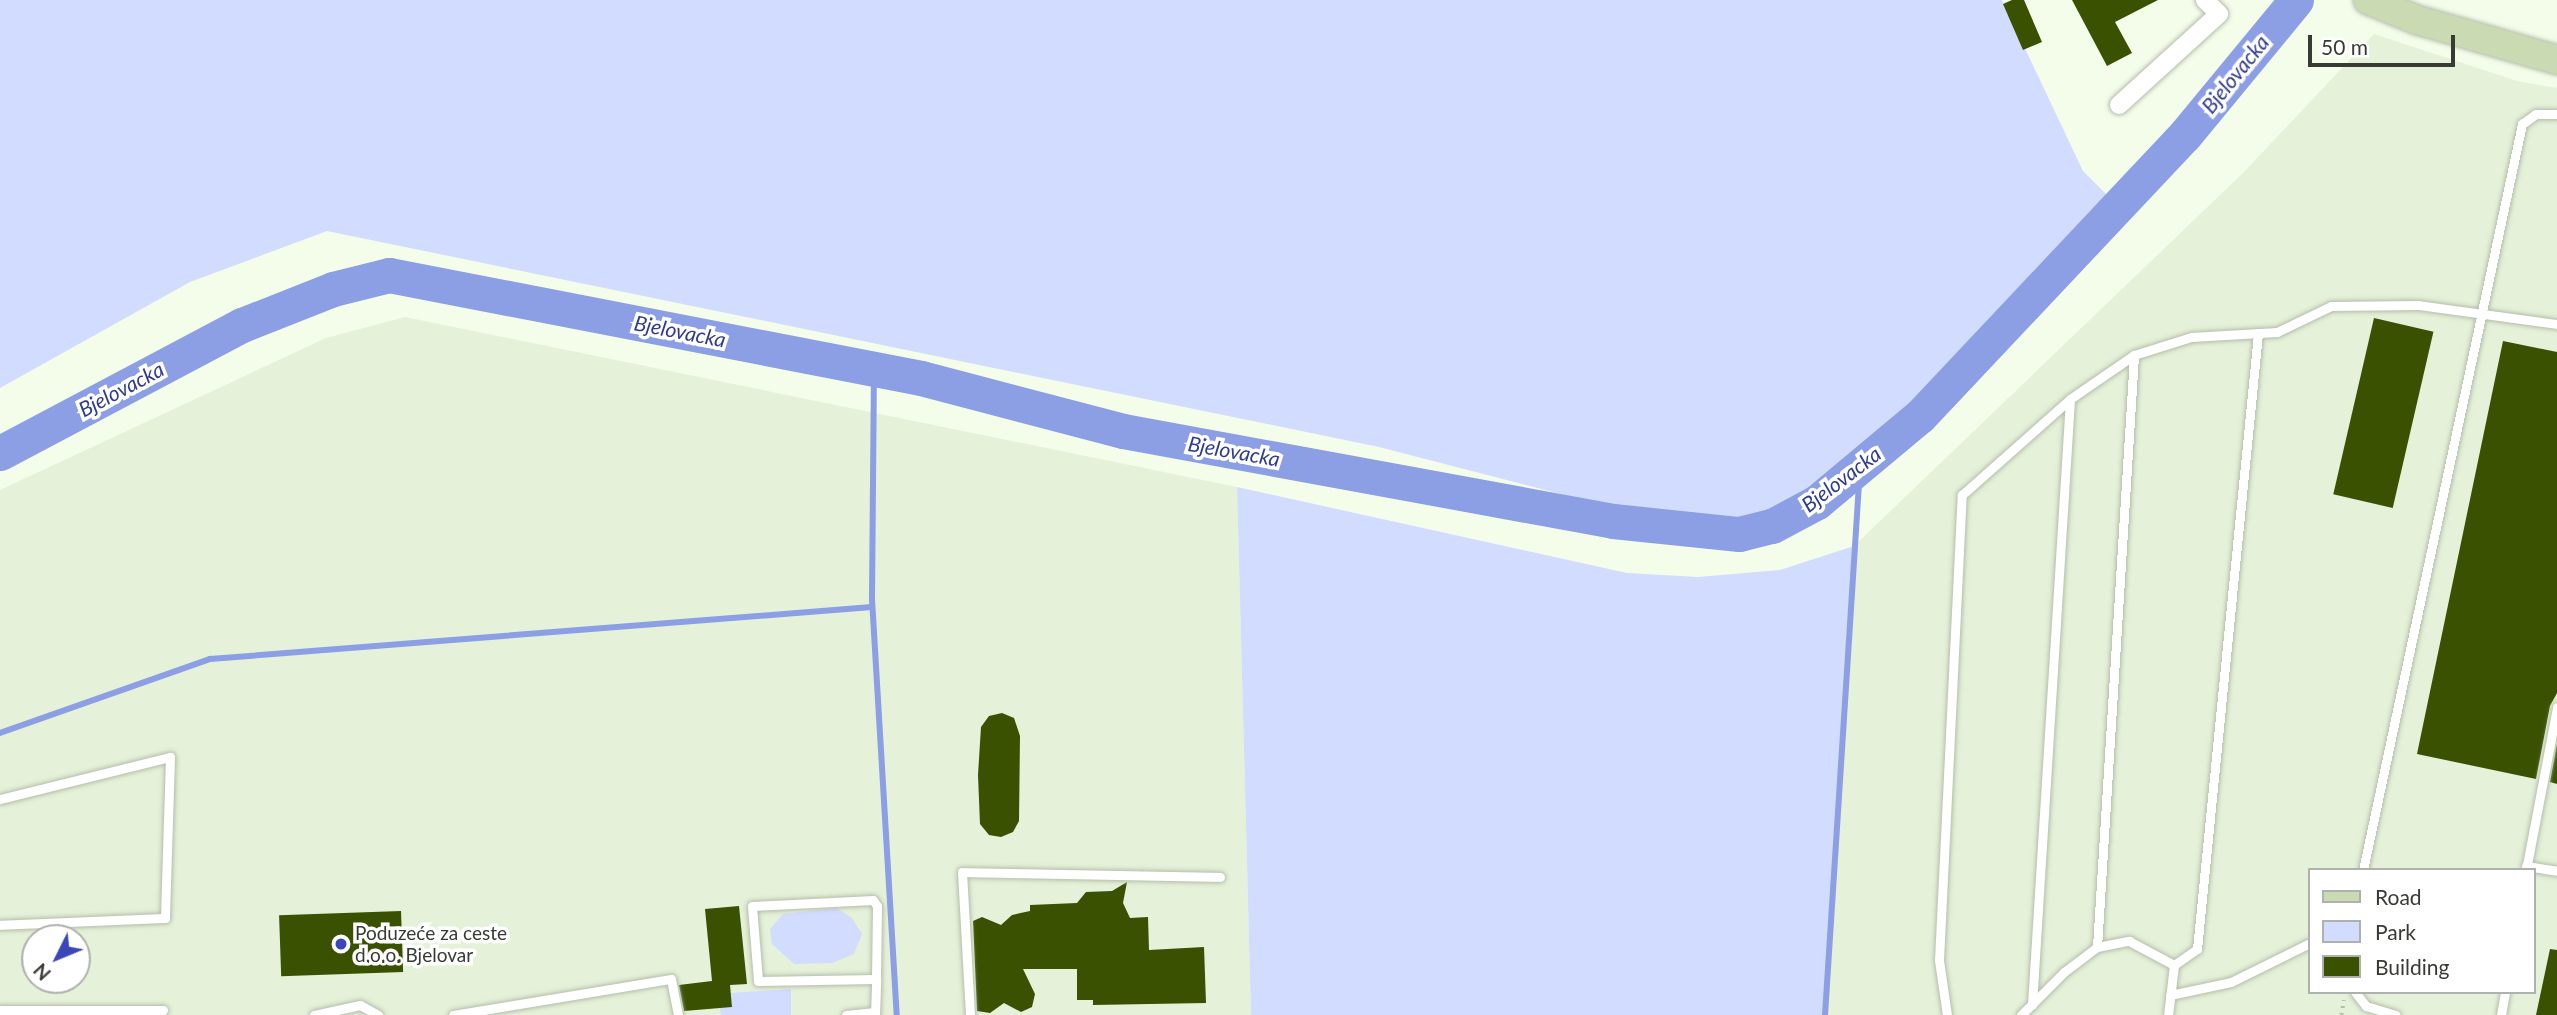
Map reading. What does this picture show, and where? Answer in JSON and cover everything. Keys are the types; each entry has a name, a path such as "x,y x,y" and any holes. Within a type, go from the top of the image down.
{"main road":[{"path":"2368,0 2417,20 2557,60"}],"street":[{"path":"2119,105 2219,14 2205,0"}],"lane":[{"path":"2362,868 2522,124 2536,114 2557,114"},
{"path":"1947,1015 1939,960 1962,495 2070,399 2134,355 2191,337 2277,332 2331,306 2418,305 2557,324"},
{"path":"2168,1015 2174,965 2197,949 2258,333"},
{"path":"2097,947 2134,355"},
{"path":"2032,1004 2070,399"},
{"path":"2526,868 2557,707"},
{"path":"0,799 170,757 165,918 0,925"},
{"path":"2536,869 2557,872"},
{"path":"970,1015 962,872 1220,877"},
{"path":"846,1015 875,1014 876,979 873,900 752,906 758,981 876,979"},
{"path":"2021,1015 2064,972 2097,947 2129,941 2174,965"},
{"path":"2170,995 2231,982 2308,944"},
{"path":"453,1015 671,979 678,1015"},
{"path":"2357,994 2366,1006 2396,1015"},
{"path":"2501,1015 2505,994"},
{"path":"314,1015 360,1004 378,1015"},
{"path":"0,1010 163,1010"}],"path":[{"path":"2341,1015 2345,994"}],"shaded area":[{"path":"2374,34 2517,81 2557,88 2557,1015 1825,1015 1854,546 2244,172"},
{"path":"405,317 1237,487 1251,1015 0,1015 0,490 326,338"}],"green space":[{"path":"0,0 2002,0 2083,171 2118,206 1920,416 1848,478 1797,513 1739,534 1703,531 1379,447 327,231 190,282 0,388"},
{"path":"1237,487 1627,573 1698,577 1780,570 1854,546 1825,1015 1251,1015"},
{"path":"837,908 852,918 862,934 854,954 832,963 794,964 772,944 770,929 783,914"},
{"path":"791,989 791,1015 721,1015 720,1008 732,1006 731,993"}],"building":[{"path":"2012,0 2024,0 2042,42 2023,50 2003,4"},
{"path":"2072,0 2158,0 2115,22 2132,53 2107,66"},
{"path":"2374,318 2433,332 2393,508 2333,494"},
{"path":"2503,341 2557,352 2557,693 2550,706 2536,779 2417,754"},
{"path":"1002,713 1014,718 1020,736 1019,821 1013,832 1001,837 989,835 980,824 978,775 981,727 989,716"},
{"path":"2557,744 2557,784 2550,782"},
{"path":"1127,882 1123,903 1130,918 1148,917 1149,950 1204,947 1206,1003 1093,1005 1093,1000 1077,1000 1077,969 1023,969 1035,994 1032,1007 1021,1012 1004,1003 990,1013 977,1011 973,921 982,917 1001,925 1012,915 1030,911 1030,905 1077,903 1086,892 1112,891"},
{"path":"739,906 747,984 730,985 732,1007 684,1011 679,985 712,981 705,909"},
{"name":"Poduzeće za ceste d.o.o. Bjelovar","path":"401,911 403,972 281,976 279,915"},
{"path":"2550,949 2557,950 2557,1015 2536,1015"}],"waterway":[{"name":"Bjelovacka","path":"0,453 242,325 333,289 389,275 921,378 1123,431 1613,521 1739,534 1772,526 1817,502 1920,416 2184,136 2296,0"},
{"path":"874,368 872,599 897,1015"},
{"path":"1825,1015 1860,468"},
{"path":"0,733 210,659 872,607"}],"place":[{"name":"Poduzeće za ceste d.o.o. Bjelovar","path":"341,944"}]}
